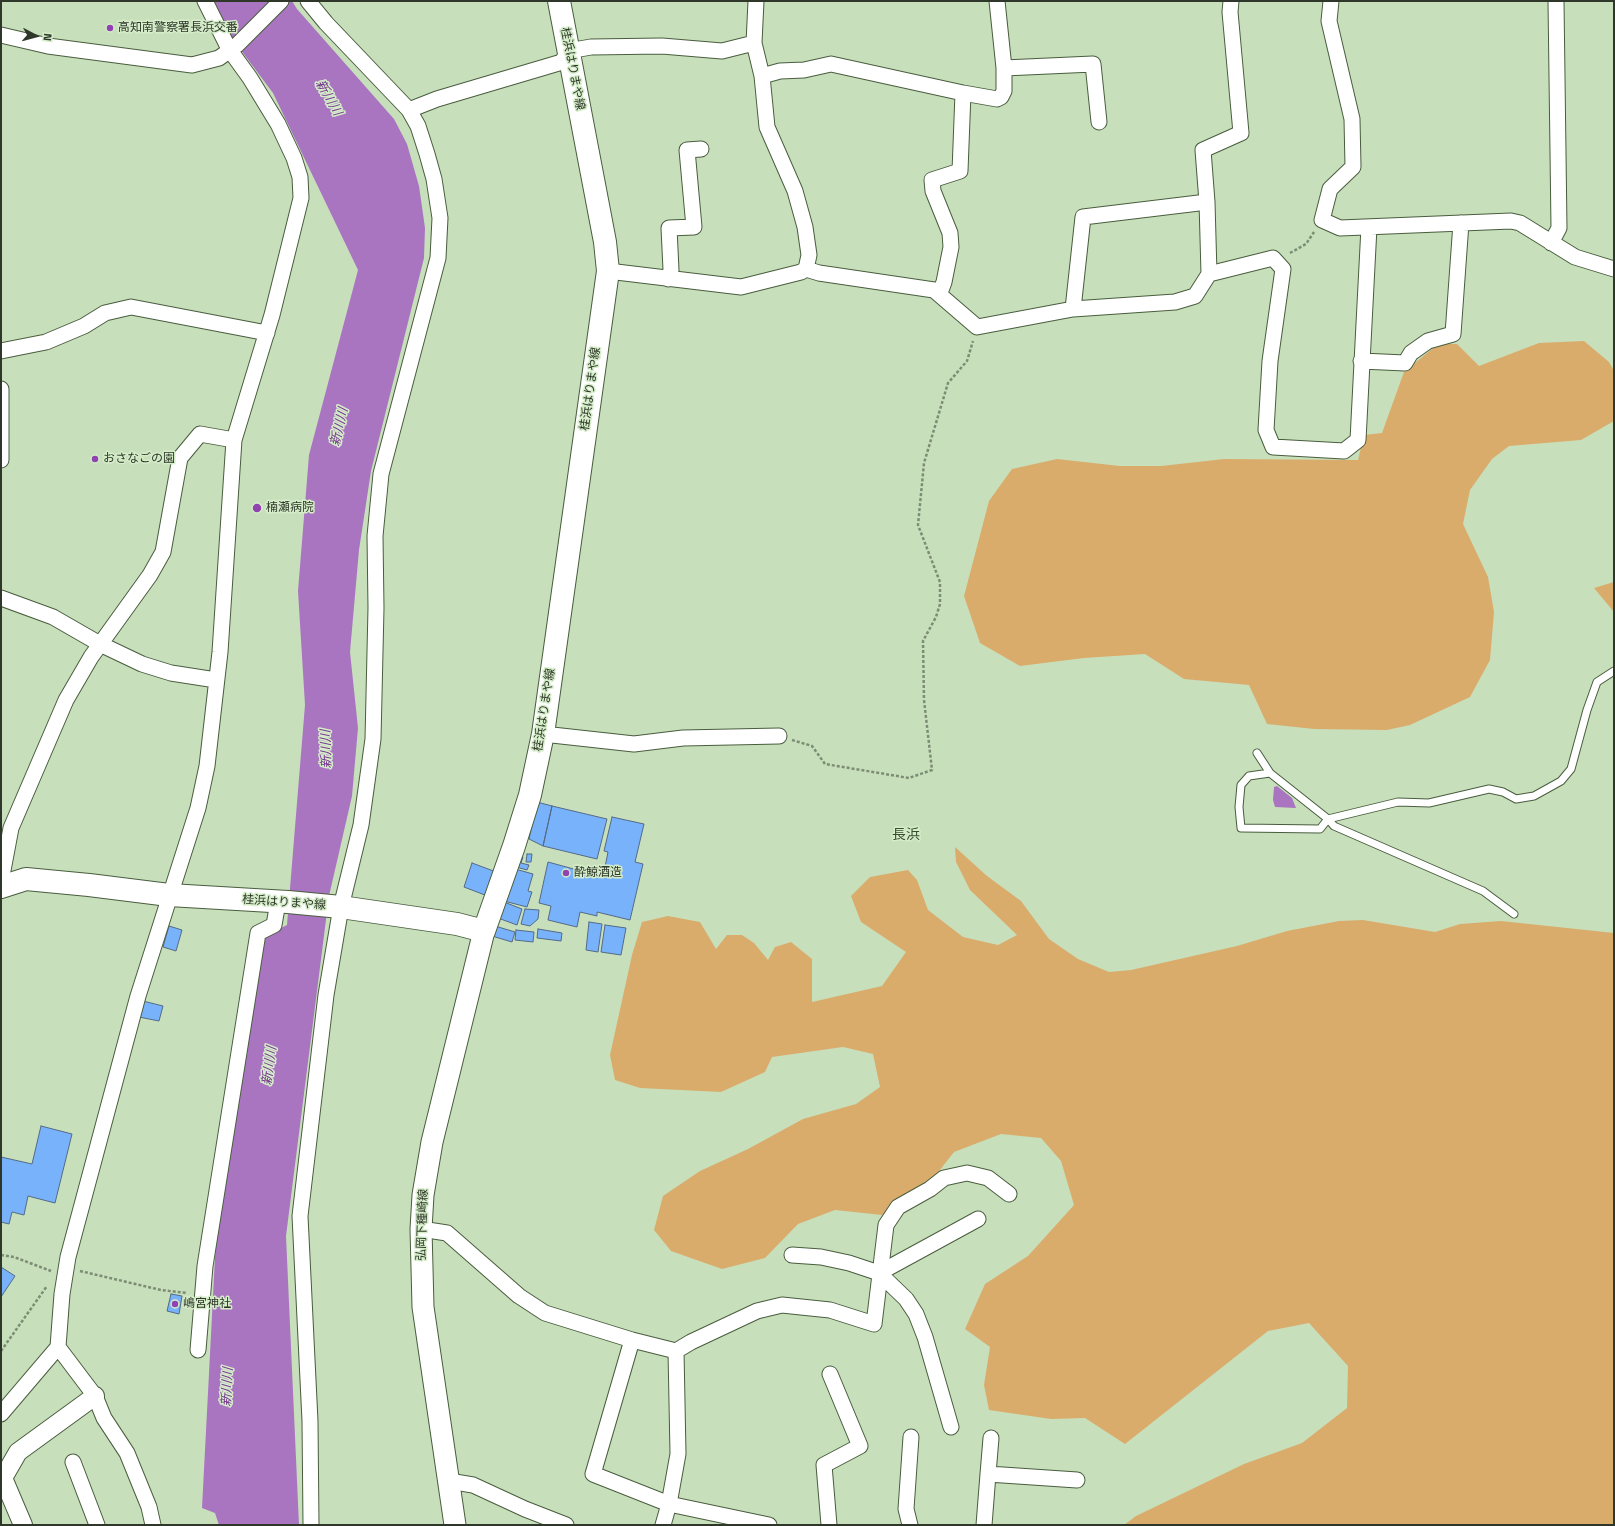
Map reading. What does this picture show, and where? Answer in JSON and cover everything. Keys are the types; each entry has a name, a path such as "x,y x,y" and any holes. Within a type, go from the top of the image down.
{"main road":[{"name":"桂浜はりまや線","path":"1,887 26,879 89,884 169,895 337,907 457,924 484,931 530,795 543,734 608,270 605,242 559,1"},
{"name":"弘岡下種崎線","path":"455,1525 423,1307 421,1229 423,1195 432,1142 484,931"}],"street":[{"path":"1,1414 58,1347 61,1301 66,1272 138,996 198,808 207,766 220,652 234,440 267,333 301,198 300,177 294,158 278,124 205,1"},
{"path":"1,35 48,46 192,65 218,58 233,47 280,1"},
{"path":"308,1 326,23 409,110 418,126 434,179 440,218 438,258 381,474 375,536 376,608 373,739 361,825 337,907 300,1216 310,1421 312,1525"},
{"path":"608,270 668,279 741,287 801,272 806,269 809,255 805,227 795,191 767,127 762,76 754,43 756,1"},
{"path":"762,76 780,71 804,70 831,64 997,100 1002,97 1004,91 1004,68 998,1"},
{"path":"934,290 977,327 1073,309 1175,302 1195,296 1209,274 1207,202 1203,150 1241,133 1230,12 1231,1"},
{"path":"1331,1 1330,21 1352,119 1354,167 1330,188 1322,220 1340,228 1511,221 1520,223 1575,257 1614,269"},
{"path":"1551,243 1559,228 1556,1"},
{"path":"409,110 437,99 562,62 568,51 591,47 662,46 722,51 754,43"},
{"path":"1004,68 1094,64 1099,122"},
{"path":"806,269 819,273 940,290 944,282 951,247 950,233 933,191 932,180 960,171 962,93"},
{"path":"668,279 671,270 668,228 694,227 687,150 701,149"},
{"path":"1073,309 1083,217 1207,202"},
{"path":"1361,361 1405,363 1411,353 1428,341 1453,334 1461,223"},
{"path":"1209,274 1273,258 1283,269 1270,361 1266,430 1273,447 1344,451 1358,440 1369,227"},
{"path":"1,351 46,342 84,326 106,313 132,307 267,333"},
{"path":"1,389 1,460"},
{"path":"1,881 11,828 66,700 100,644 150,574 163,552 180,458 200,434 234,440"},
{"path":"1,598 53,617 100,644 142,664 171,673 216,680"},
{"path":"543,734 634,744 683,738 778,736"},
{"path":"198,1350 205,1266 258,933 274,925 283,902"},
{"path":"421,1229 447,1233 519,1296 546,1313 632,1340 676,1351 691,1342 757,1310 782,1305 830,1310 874,1324 886,1225 898,1207 930,1189 944,1178 967,1173 988,1178 1009,1194"},
{"path":"879,1273 978,1219"},
{"path":"792,1255 849,1263 879,1273 906,1299 916,1314 925,1337 951,1427"},
{"path":"632,1340 592,1474 669,1504 769,1525"},
{"path":"58,1347 95,1396 104,1418 127,1453 149,1507 153,1525"},
{"path":"663,1525 669,1504 678,1454 676,1351"},
{"path":"829,1525 824,1464 860,1446 830,1374"},
{"path":"23,1525 3,1478 18,1452 95,1396"},
{"path":"910,1525 906,1509 911,1437"},
{"path":"984,1525 991,1438"},
{"path":"73,1462 97,1525"},
{"path":"988,1474 1077,1480"},
{"path":"449,1481 472,1485 525,1509 566,1525"}],"lane":[{"path":"1270,773 1249,776 1242,785 1239,807 1240,828 1320,829 1328,819 1398,802 1429,803 1489,789 1503,792 1516,799 1534,796 1561,781 1571,770 1587,710 1597,682 1614,671"},
{"path":"1258,752 1270,773 1328,819 1334,826 1483,891 1514,914"}],"path":[{"path":"1273,258 1294,252 1306,244 1322,220"},
{"path":"778,736 812,746 825,764 909,778 932,770 924,700 924,641 936,617 940,604 940,582 918,525 924,463 948,383 967,361 977,327"},
{"path":"1,1255 14,1257 66,1272 161,1290 202,1296"},
{"path":"1,1351 54,1277 66,1272"}],"shaded area":[{"path":"1584,341 1609,362 1614,371 1614,421 1581,440 1509,446 1492,459 1470,490 1463,524 1488,577 1494,612 1490,660 1470,697 1410,725 1387,730 1314,729 1267,724 1249,685 1184,679 1145,654 1084,658 1020,666 980,643 964,596 989,501 1012,469 1057,459 1120,466 1161,466 1224,459 1358,460 1364,435 1382,433 1404,372 1438,344 1457,344 1479,366 1539,343"},
{"path":"1614,582 1614,612 1594,588"},
{"path":"955,847 987,876 1021,901 1049,939 1078,959 1109,972 1131,970 1237,946 1287,931 1339,921 1363,920 1435,932 1460,924 1501,921 1614,933 1614,1525 1124,1525 1136,1516 1244,1464 1302,1443 1347,1408 1348,1366 1309,1323 1268,1331 1125,1444 1085,1418 1051,1419 989,1410 984,1385 990,1347 965,1329 985,1284 1028,1256 1074,1205 1061,1161 1041,1138 1001,1134 954,1152 925,1189 882,1215 835,1210 798,1224 765,1258 722,1269 671,1251 654,1230 663,1196 700,1171 748,1149 803,1119 856,1104 880,1087 873,1054 843,1047 772,1057 765,1072 721,1092 640,1088 615,1080 610,1055 632,955 642,922 668,916 700,922 716,949 727,935 742,935 754,943 768,960 775,947 791,942 812,959 812,1002 882,986 906,952 861,922 851,896 870,877 908,870 917,880 928,910 963,937 998,945 1017,935 970,890 956,862"}],"water":[{"name":"新川川","path":"213,1 292,1 297,9 394,119 407,144 419,186 425,228 424,258 371,471 359,550 350,652 358,728 352,796 329,896 286,1236 299,1525 219,1525 215,1513 202,1508 216,1238 265,936 287,925 305,705 298,591 309,455 358,270 273,93 225,29"},
{"path":"1277,786 1292,798 1296,808 1275,807 1273,800 1274,787"}],"building":[{"path":"537,802 552,806 543,846 529,839"},
{"name":"酔鯨酒造","path":"552,806 607,819 597,859 543,846"},
{"name":"酔鯨酒造","path":"612,817 644,824 635,862 643,864 630,920 597,912 597,916 580,912 577,927 548,920 551,906 539,903 548,862 603,877 608,852 604,851"},
{"path":"527,854 532,854 531,862 526,862"},
{"path":"519,856 523,857 521,863 529,865 527,870 516,867"},
{"path":"472,863 499,873 490,897 464,887"},
{"path":"515,869 533,874 528,891 532,892 527,907 504,901"},
{"path":"504,902 522,909 517,925 498,918"},
{"path":"525,909 539,910 538,919 530,926 521,924"},
{"path":"589,922 602,924 598,952 586,950"},
{"path":"605,925 626,928 621,955 601,952"},
{"path":"169,926 182,930 176,951 163,947"},
{"path":"495,926 515,932 512,942 492,936"},
{"path":"538,929 562,933 561,941 537,938"},
{"path":"516,930 534,932 533,942 515,940"},
{"path":"143,1001 163,1006 159,1021 139,1017"},
{"path":"41,1126 72,1134 55,1203 28,1196 24,1215 12,1212 9,1224 1,1222 1,1157 32,1164"},
{"path":"1,1267 15,1276 1,1297"},
{"name":"嶋宮神社","path":"171,1294 182,1296 179,1314 167,1311"}],"place":[{"name":"高知南警察署長浜交番","path":"110,28"},
{"name":"おさなごの園","path":"95,459"},
{"name":"楠瀬病院","path":"257,508"},
{"name":"酔鯨酒造","path":"566,873"},
{"name":"嶋宮神社","path":"175,1304"}],"district":[{"name":"長浜","path":"906,836"}]}
